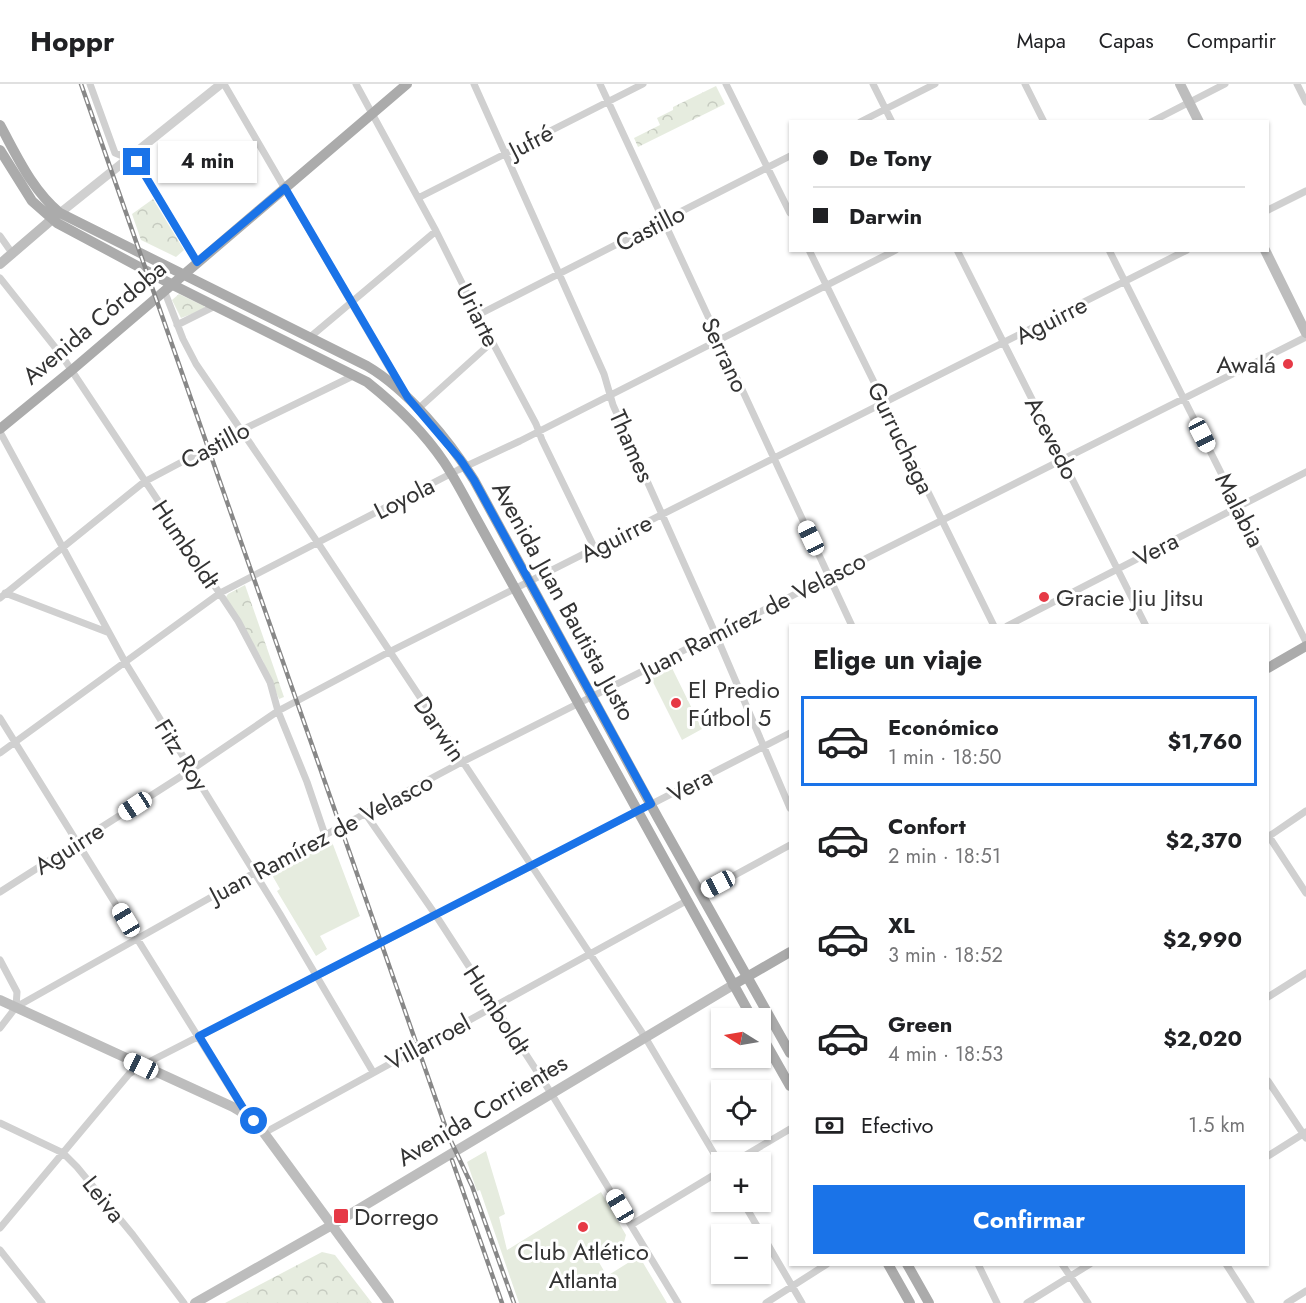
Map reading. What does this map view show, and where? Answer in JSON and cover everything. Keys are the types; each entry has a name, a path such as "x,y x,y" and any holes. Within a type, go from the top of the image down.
{"main road":[{"name":"Avenida Córdoba","path":"0,431 407,84"},
{"path":"1180,84 1198,120"},
{"name":"Avenida Juan Bautista Justo","path":"0,125 29,178 56,216 182,275 382,375 418,409 466,467 700,894 789,1051"},
{"name":"Avenida Juan Bautista Justo","path":"0,150 32,201 168,287 216,306 355,375 372,386 404,414 432,446 451,474 579,702 746,1008"},
{"path":"0,264 56,216"},
{"path":"1266,252 1306,335"},
{"path":"1269,667 1306,644"},
{"name":"Avenida Corrientes","path":"195,1303 332,1225 789,952"},
{"path":"0,1000 248,1116 264,1133 389,1303"},
{"path":"771,1052 789,1084"},
{"path":"889,1266 910,1303"},
{"path":"908,1266 929,1303"}],"street":[{"path":"90,84 115,153 137,162 197,262"},
{"path":"56,216 223,84 408,398"},
{"name":"Uriarte","path":"356,84 436,231 536,424 595,549"},
{"name":"Thames","path":"474,84 604,374 610,395 789,806"},
{"name":"Serrano","path":"600,84 851,624"},
{"name":"Jufré","path":"418,198 643,84"},
{"path":"726,84 789,211"},
{"path":"873,84 891,120"},
{"path":"864,120 935,84"},
{"path":"1025,84 1043,120"},
{"path":"1155,120 1225,84"},
{"path":"1297,84 1306,102"},
{"name":"Castillo","path":"478,315 789,156"},
{"path":"1269,210 1306,191"},
{"path":"309,338 436,231"},
{"path":"0,236 12,254"},
{"name":"Gurruchaga","path":"809,252 993,624"},
{"name":"Loyola","path":"0,753 220,593 892,252"},
{"name":"Acevedo","path":"958,252 1145,624"},
{"name":"Malabia","path":"1109,252 1306,644"},
{"name":"Aguirre","path":"0,892 191,770 278,711 389,652 1183,252"},
{"name":"Humboldt","path":"0,278 72,370 144,482 220,593 270,682 278,711 325,835"},
{"name":"Darwin","path":"168,287 177,325 190,354 645,1037 713,1152"},
{"path":"177,325 216,306"},
{"name":"Juan Ramírez de Velasco","path":"16,1007 254,873 462,762 1184,399 1306,335"},
{"path":"418,409 492,342"},
{"name":"Castillo","path":"3,596 144,482 242,430 355,375"},
{"name":"Fitz Roy","path":"0,431 124,662 373,1072"},
{"name":"Vera","path":"1011,624 1306,472"},
{"path":"3,596 107,632"},
{"path":"0,718 248,1116"},
{"name":"Vera","path":"0,1228 129,1074 141,1066 789,734"},
{"path":"1269,835 1306,811"},
{"name":"Humboldt","path":"365,813 435,914 551,1093 678,1303"},
{"path":"1269,837 1306,892"},
{"path":"700,894 789,846"},
{"name":"Villarroel","path":"264,1133 688,900"},
{"path":"0,960 17,992 16,1007 0,1028"},
{"path":"1269,996 1306,973"},
{"path":"1269,1082 1305,1135 1269,1155"},
{"name":"Leiva","path":"0,1123 63,1153 78,1167 184,1303"},
{"path":"751,1152 789,1130"},
{"path":"631,1225 711,1175"},
{"path":"748,1212 802,1303"},
{"path":"0,1250 42,1303"},
{"path":"766,1303 824,1266"},
{"path":"979,1266 997,1303"},
{"path":"1063,1266 1088,1303"},
{"path":"1027,1303 1087,1266"},
{"path":"1227,1266 1251,1303"},
{"path":"1287,1303 1306,1291"}],"green space":[{"path":"716,86 725,104 638,147 634,138 660,125 657,118 673,110 673,107"},
{"path":"153,199 184,250 176,257 141,240 132,214"},
{"path":"179,294 204,306 205,309 181,318 172,300"},
{"path":"245,585 284,697 279,699 263,661 226,597"},
{"name":"El Predio Fútbol 5","path":"671,666 702,729 682,740 650,676"},
{"path":"332,842 360,916 320,936 327,949 316,956 277,891 280,889 272,875"},
{"name":"Club Atlético Atlanta","path":"486,1151 505,1214 499,1217 507,1250 601,1192 626,1235 624,1242 597,1259 607,1276 639,1256 667,1303 519,1303 480,1190 477,1191 467,1162"},
{"path":"322,1252 335,1255 372,1303 225,1303"}],"railway":[{"path":"81,84 449,1137 472,1186 514,1303"},
{"path":"452,1160 502,1303"}],"place":[{"name":"Awalá","path":"1288,364"},
{"name":"Gracie Jiu Jitsu","path":"1044,597"},
{"name":"El Predio Fútbol 5","path":"676,703"},
{"name":"Dorrego","path":"341,1216"},
{"name":"Club Atlético Atlanta","path":"583,1227"}],"route":[{"path":"137,162 197,262 285,188 408,398 441,435 474,480 651,804 199,1036 248,1116 254,1121"}]}
